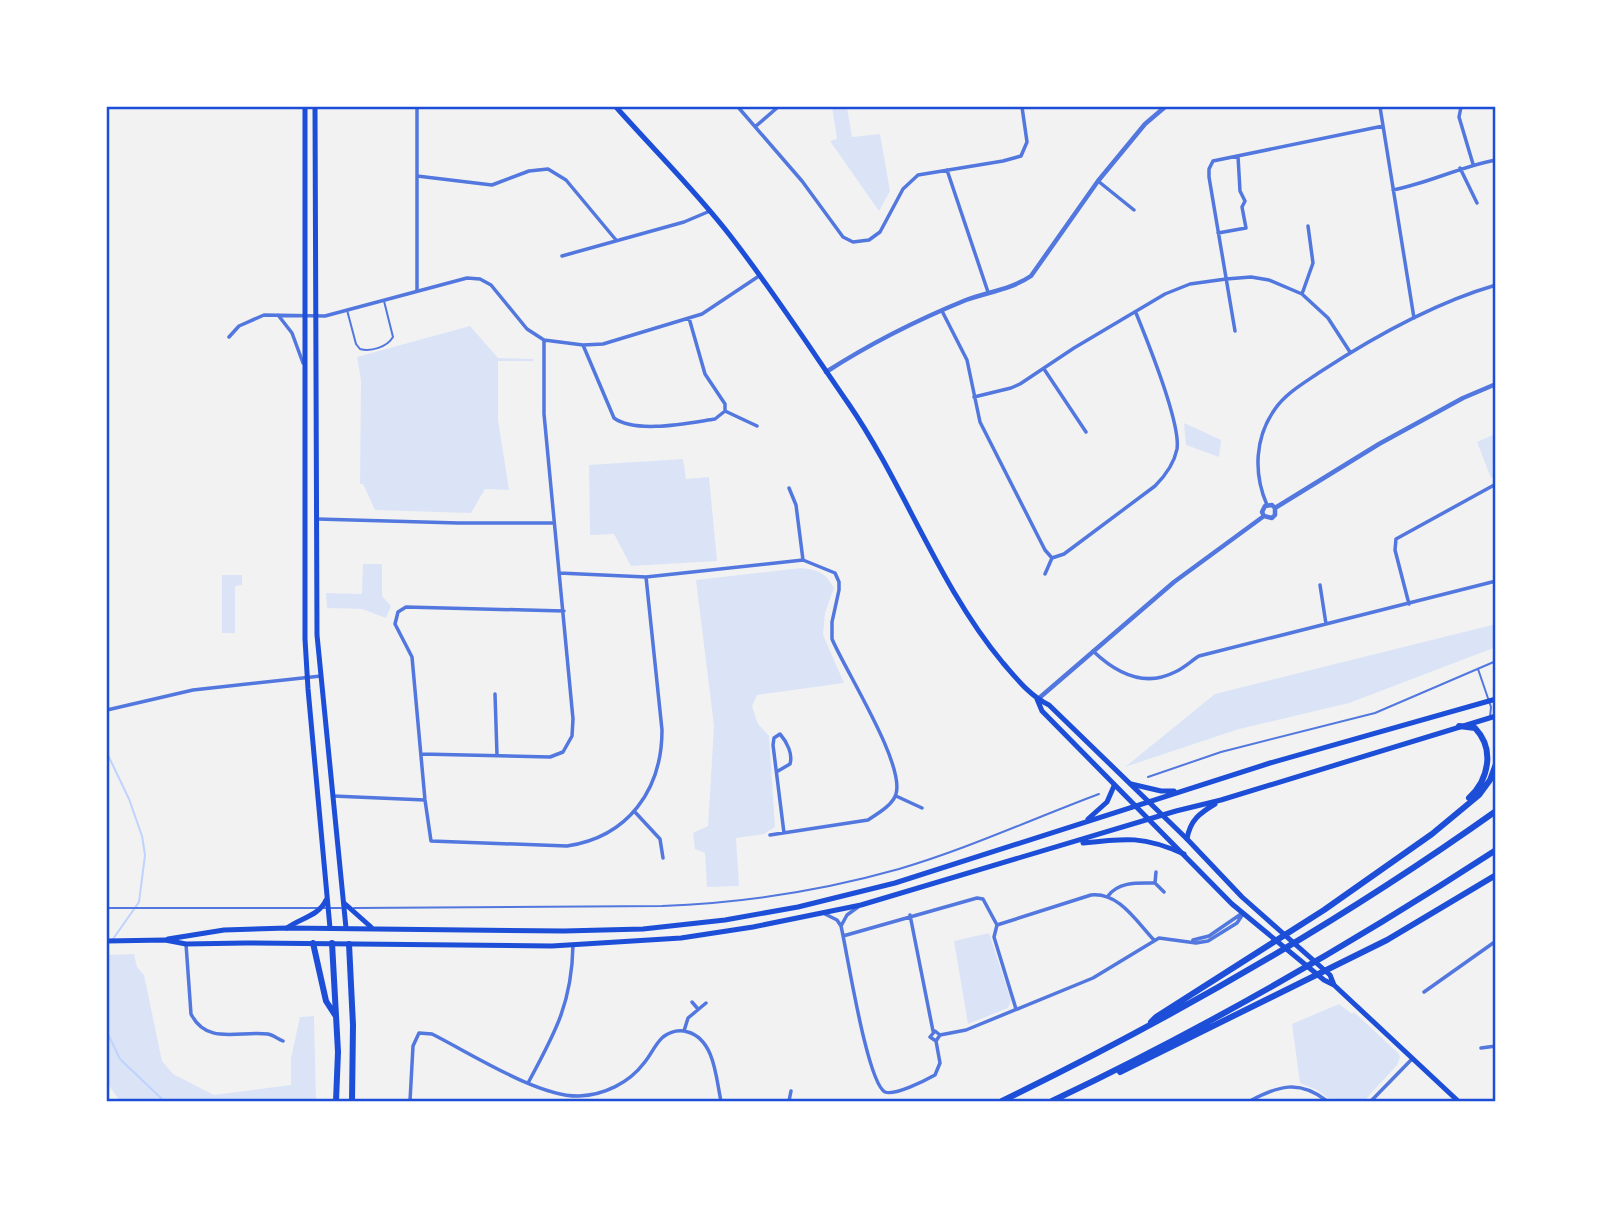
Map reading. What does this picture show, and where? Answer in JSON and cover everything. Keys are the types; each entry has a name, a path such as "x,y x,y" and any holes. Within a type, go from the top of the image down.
{"highway":[{"path":"1432,834 1473,795 1486,769 1488,754 1483,737 1473,727 1458,726"},
{"path":"1148,1026 1156,1017 1324,910 1432,834 1479,795 1490,780 1496,764"},
{"path":"1002,1101 1259,965 1368,899 1496,811"},
{"path":"1083,1087 1270,989 1496,850"},
{"path":"1052,1101 1128,1069 1387,940 1496,875"},
{"path":"313,943 326,1001 336,1016"},
{"path":"332,943 338,1052 336,1101"},
{"path":"349,944 353,1025 352,1101"}],"main road":[{"path":"305,107 307,678 332,943"},
{"path":"315,107 317,635 349,944"},
{"path":"616,107 710,211 826,372 871,438 915,522 974,624 1004,664 1037,699 1049,705 1131,784 1242,897 1330,975 1334,985"},
{"path":"1037,699 1042,712 1232,904 1324,981 1334,985 1458,1101"},
{"path":"107,942 165,940 224,930 371,927 571,931 643,929 724,920 895,883 1270,763 1496,699"},
{"path":"165,940 186,944 573,946 681,938 861,905 1496,716"},
{"path":"1131,784 1168,792 1188,790"},
{"path":"1083,823 1107,802 1114,786"},
{"path":"1187,839 1190,825 1197,816 1221,800"},
{"path":"1070,844 1138,839 1161,844 1184,854"},
{"path":"1242,897 1244,912"},
{"path":"286,928 296,920 321,909 327,898"},
{"path":"344,903 371,927"},
{"path":"1244,912 1265,918"},
{"path":"571,931 573,946"}],"street":[{"path":"417,107 417,291"},
{"path":"738,107 802,181 847,241 863,242 880,232 911,179 947,170 1017,159 1024,152 1027,135 1022,107"},
{"path":"755,126 778,107"},
{"path":"826,372 884,337 988,292 1015,286 1031,276 1098,181 1145,124 1165,107"},
{"path":"1380,107 1414,318"},
{"path":"1461,107 1459,117 1473,164"},
{"path":"1235,331 1209,169 1213,161 1383,126"},
{"path":"1219,233 1246,228 1238,156"},
{"path":"1393,190 1424,184 1460,168 1496,160"},
{"path":"1460,168 1477,203"},
{"path":"417,176 492,185 529,171 548,169 566,180 615,240"},
{"path":"947,170 988,292"},
{"path":"1098,181 1134,210"},
{"path":"562,256 684,222 710,211"},
{"path":"1302,293 1313,263 1308,226"},
{"path":"229,337 239,326 264,314 316,316 467,278 480,279 491,285 527,328 544,340 583,345 603,344 689,318 718,306 759,276"},
{"path":"974,397 1011,388 1165,294 1190,284 1226,279 1251,277 1269,280 1302,293 1328,318 1350,352"},
{"path":"1267,505 1261,487 1257,455 1260,439 1276,408 1292,391 1350,352 1414,318 1475,291 1496,285"},
{"path":"942,311 967,360 977,413 984,431 1045,550 1052,558"},
{"path":"277,313 287,324 305,364"},
{"path":"1045,574 1052,558 1064,554 1155,486 1165,476 1174,459 1176,427 1136,313"},
{"path":"583,345 614,418 627,426 715,419 725,411 726,404 705,374 689,318"},
{"path":"421,754 550,757 564,752 572,736 564,611 544,414 544,340"},
{"path":"1044,369 1086,432"},
{"path":"1275,508 1379,444 1463,398 1496,384"},
{"path":"725,411 757,426"},
{"path":"1409,604 1395,550 1396,539 1496,484"},
{"path":"789,488 796,505 803,560"},
{"path":"1267,505 1275,508"},
{"path":"1264,516 1263,509 1267,505"},
{"path":"1264,516 1272,518 1275,508"},
{"path":"1037,699 1174,582 1264,516"},
{"path":"316,519 553,523"},
{"path":"559,573 646,578 803,560 835,573 839,590 832,622 832,639 890,754 897,776 896,796 881,812 868,820 769,835"},
{"path":"564,611 406,607 398,612 395,624 412,657 431,841 546,847 584,844 616,828 634,811 656,775 662,751 646,578"},
{"path":"1093,651 1115,670 1136,678 1154,680 1175,673 1199,656 1496,581"},
{"path":"1320,585 1326,625"},
{"path":"107,710 193,690 320,676"},
{"path":"495,694 497,755"},
{"path":"778,771 790,764 792,759 780,734 774,738 773,745 784,833"},
{"path":"333,796 425,800"},
{"path":"896,796 922,808"},
{"path":"634,811 660,839 663,858"},
{"path":"1155,883 1156,873"},
{"path":"1108,896 1113,888 1134,883 1155,883 1164,892"},
{"path":"997,925 1091,895 1108,896 1121,904 1154,940"},
{"path":"844,936 910,915 977,898 983,899 997,925 994,937 1016,1009"},
{"path":"841,926 847,915 861,905"},
{"path":"933,1031 940,1035 966,1030 1093,978 1154,940 1164,937 1191,940 1209,936 1244,912"},
{"path":"823,914 834,918 841,926 868,1056 882,1090 895,1093 935,1075 940,1063 936,1041 940,1035"},
{"path":"910,915 933,1031 930,1037 936,1041"},
{"path":"1424,992 1496,941"},
{"path":"186,944 191,1014 196,1024 208,1032 270,1034 283,1041"},
{"path":"528,1083 567,1002 573,946"},
{"path":"692,1002 698,1009"},
{"path":"684,1031 688,1018 706,1003"},
{"path":"410,1101 413,1046 419,1033 432,1034 528,1083 562,1095 589,1095 604,1092 636,1072 665,1035 674,1031 684,1031 700,1038 706,1046 721,1101"},
{"path":"1481,1048 1496,1046"},
{"path":"1371,1101 1412,1059"},
{"path":"1250,1101 1287,1086 1314,1092 1326,1101"},
{"path":"789,1101 791,1091"}],"lane":[{"path":"347,310 356,344 365,351 383,346 393,337 384,300"},
{"path":"1148,777 1231,749 1375,713 1496,662"},
{"path":"1478,669 1492,707 1489,718"},
{"path":"107,908 662,906 721,903 788,894 901,868 1099,794"}],"shaded area":[{"path":"832,107 847,107 852,137 880,134 890,191 879,211 830,141 837,139"},
{"path":"470,326 498,358 534,359 498,361 498,420 509,490 485,489 471,513 375,510 363,484 360,484 361,380 357,357"},
{"path":"1184,423 1221,440 1219,457 1186,445"},
{"path":"1495,434 1496,476 1491,478 1477,442"},
{"path":"683,459 686,479 709,477 717,561 631,566 614,534 590,535 589,465"},
{"path":"363,564 382,564 382,596 391,606 386,618 362,609 327,608 326,593 362,594"},
{"path":"802,568 821,573 834,588 825,613 823,635 844,683 757,695 752,706 758,724 769,736 775,827 764,834 736,838 739,886 707,887 705,853 695,849 693,833 708,826 714,726 696,580"},
{"path":"222,575 242,575 242,585 235,586 235,633 222,633"},
{"path":"1496,624 1496,647 1349,703 1239,729 1125,767 1215,694"},
{"path":"989,933 1011,1000 1008,1008 968,1024 954,941"},
{"path":"134,954 137,967 144,975 162,1061 173,1074 214,1095 291,1085 291,1058 300,1017 314,1016 316,1101 120,1101 107,1083 107,955"},
{"path":"1339,1004 1352,1014 1354,1012 1400,1057 1397,1065 1364,1101 1332,1101 1317,1090 1300,1083 1292,1024"}],"waterway":[{"path":"107,753 129,799 142,836 145,855 139,902 113,939"},
{"path":"107,1032 120,1059 164,1101"}]}
